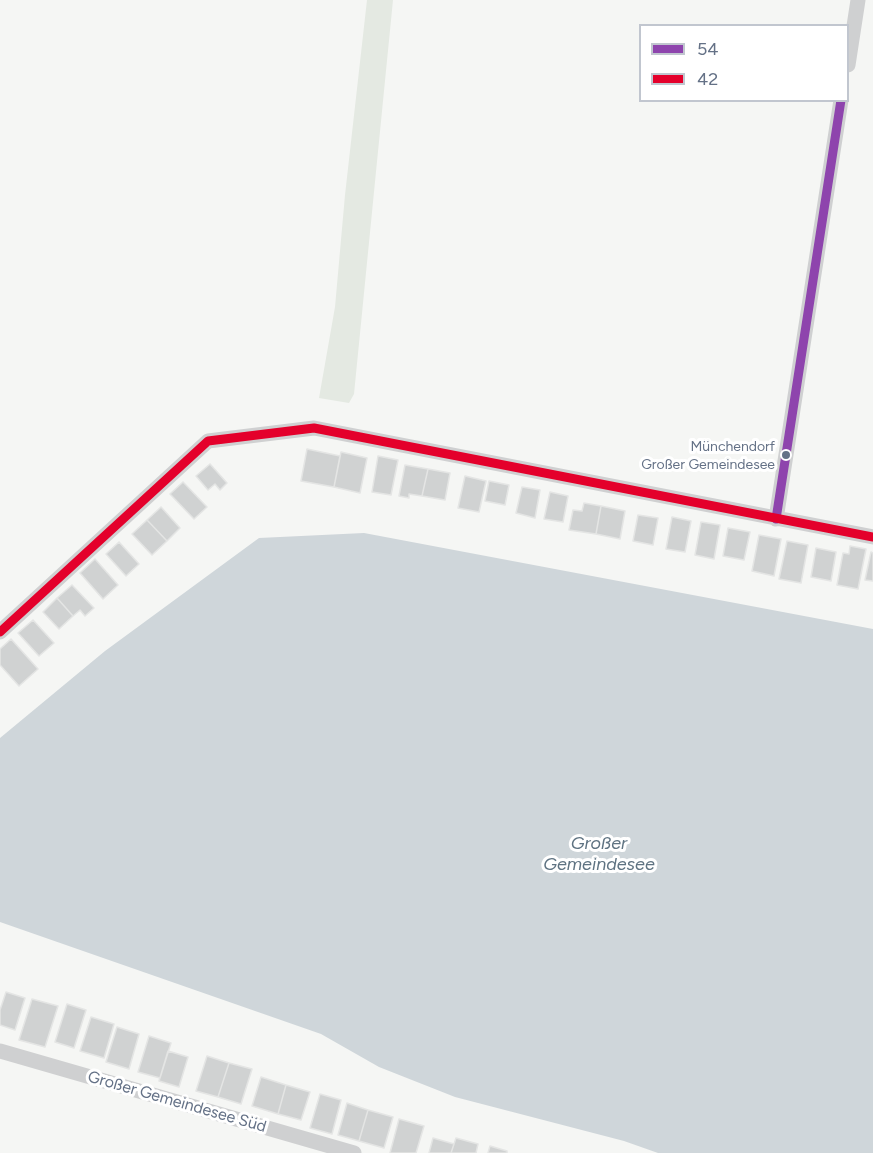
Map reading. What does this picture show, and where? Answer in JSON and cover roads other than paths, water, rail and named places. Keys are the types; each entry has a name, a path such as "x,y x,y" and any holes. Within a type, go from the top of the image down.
{"street":[{"path":"849,58 858,0"},
{"path":"776,519 842,102"},
{"path":"0,632 208,441 314,428 873,537"},
{"name":"Großer Gemeindesee Süd","path":"0,1051 354,1153"}],"water":[{"name":"Großer Gemeindesee","path":"364,533 873,629 873,1153 658,1153 624,1141 455,1097 379,1067 321,1034 0,922 0,738 105,651 259,538"}],"place":[{"name":"Münchendorf Großer Gemeindesee","path":"786,455"}]}
